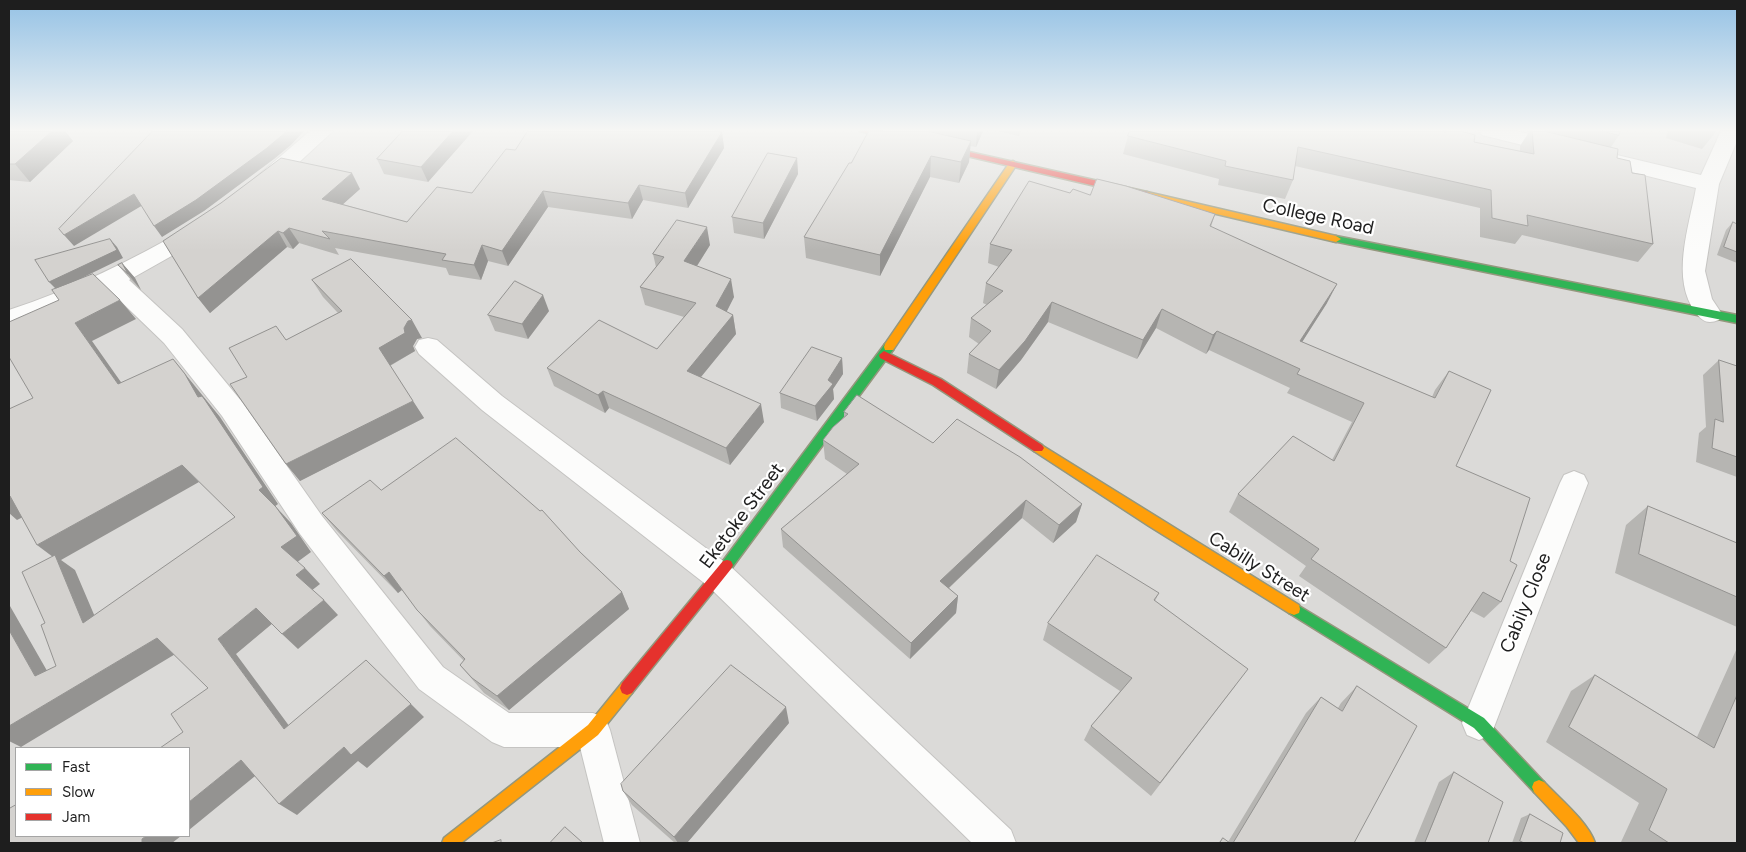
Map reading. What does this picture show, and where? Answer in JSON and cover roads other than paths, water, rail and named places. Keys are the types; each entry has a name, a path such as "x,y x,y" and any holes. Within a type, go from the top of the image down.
{"street":[{"path":"245,198 277,171"},
{"name":"Eketoke Street","path":"449,843 593,730 719,576 884,355 1007,171"},
{"name":"College Road","path":"1041,171 1353,243 1737,319"},
{"path":"1653,171 1708,184"},
{"path":"1710,314 1700,301 1693,270 1708,184 1713,171"},
{"path":"9,320 112,279 155,258 217,218"},
{"path":"112,279 173,336 232,409 311,525 431,678 504,730 593,730 622,843"},
{"path":"428,347 492,403 719,576 998,843"},
{"name":"Cabilly Street","path":"884,355 936,382 1153,522 1479,723 1572,822 1588,843"},
{"name":"Cabily Close","path":"1479,723 1574,483"}]}
